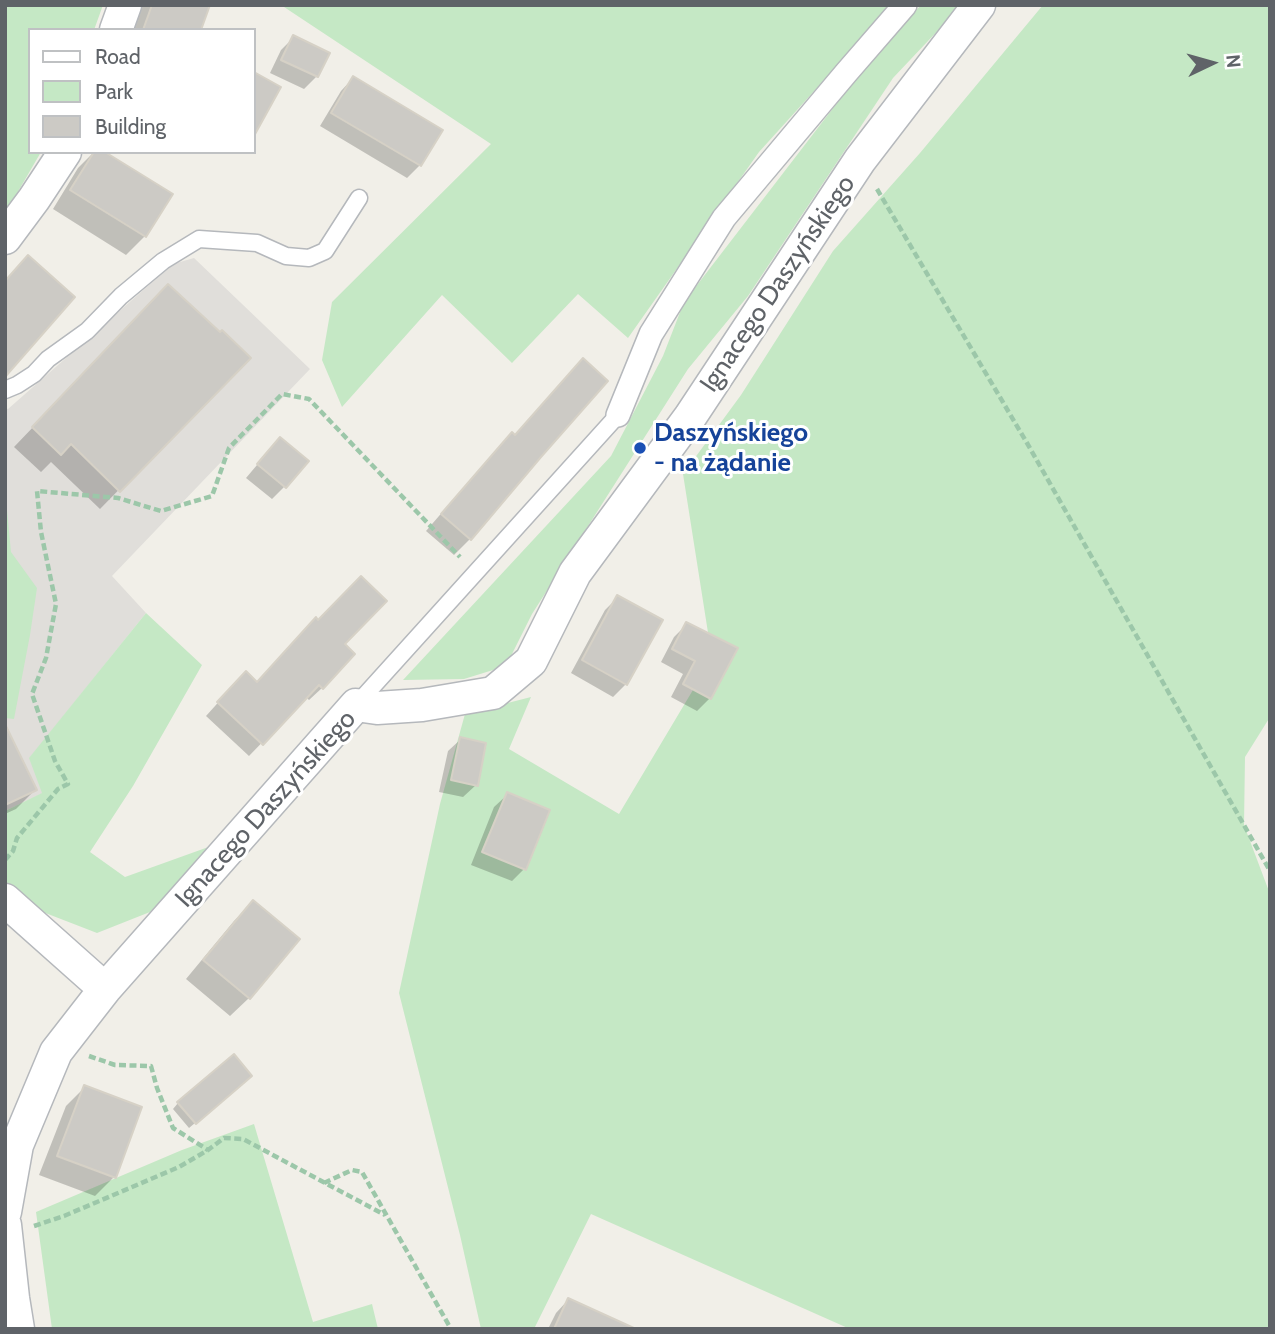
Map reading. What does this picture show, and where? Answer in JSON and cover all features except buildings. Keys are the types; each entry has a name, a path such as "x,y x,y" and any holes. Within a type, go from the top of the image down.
{"street":[{"path":"117,28 125,5"},
{"path":"618,415 651,334 724,218 905,5"},
{"name":"Ignacego Daszyńskiego","path":"18,1329 13,1298 12,1222 17,1145 56,1052 105,989 356,705 377,708 422,705 493,693 531,661 575,573 690,417 860,160 978,5"},
{"path":"5,238 64,154"},
{"path":"5,900 105,989"}],"lane":[{"path":"5,390 34,374 48,359 87,331 121,296 163,261 199,239 257,243 286,256 309,258 325,251 359,198"},
{"path":"356,705 618,415"}],"path":[{"path":"860,160 1027,443 1270,871"},
{"path":"5,860 13,851 17,838 58,789 68,784 55,761 32,694 46,659 56,604 41,532 37,491 118,498 161,511 212,496 229,448 282,394 309,399 475,573"},
{"path":"60,1047 115,1065 151,1066 173,1128 208,1150"},
{"path":"12,1222 64,1216 179,1167 224,1138 243,1139 385,1215"},
{"path":"324,1184 352,1170 362,1172 451,1329"}],"shaded area":[{"path":"194,258 310,369 112,576 146,613 30,758 43,793 5,811 5,408 8,409 173,264"}],"green space":[{"path":"5,5 103,5 95,28 28,28 28,154 40,154 5,214"},
{"path":"281,5 892,5 759,152 628,338 578,294 512,363 442,295 342,407 322,360 332,302 491,144"},
{"path":"921,5 962,5 893,78 748,296 688,369 532,614 506,666 464,679 403,680 611,456 663,356 684,302 867,64"},
{"path":"1043,5 1270,5 1270,717 1245,757 1244,825 1270,894 1270,1329 850,1329 591,1214 534,1329 481,1329 399,993 440,804 465,714 531,697 509,749 619,814 712,658 683,474 741,395 833,251 920,153"},
{"path":"5,489 11,552 37,588 14,719 5,718"},
{"path":"146,613 202,665 133,786 90,852 125,877 214,845 150,912 97,933 17,902 5,889 5,811 42,793 29,758"},
{"path":"254,1124 313,1322 372,1304 378,1329 52,1329 36,1212 182,1150"}],"place":[{"name":"Daszyńskiego - na żądanie","path":"640,448"}]}
